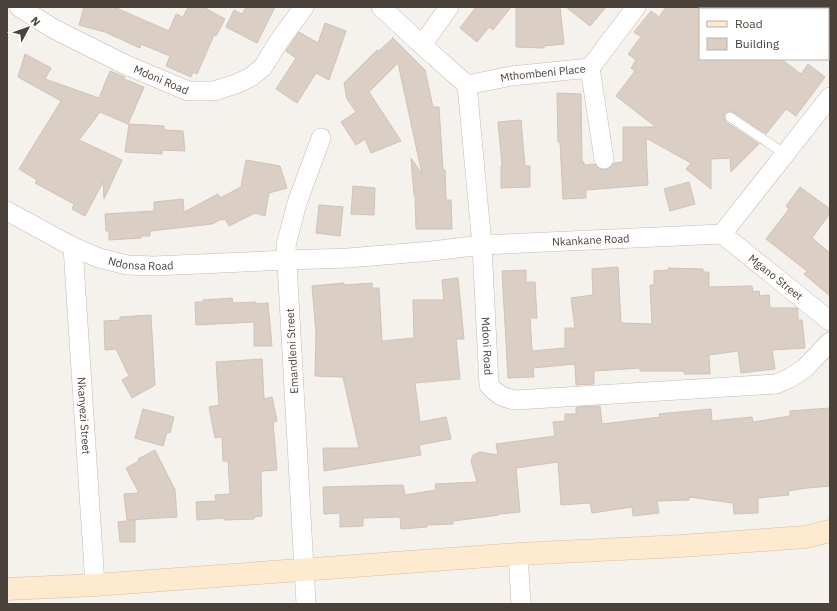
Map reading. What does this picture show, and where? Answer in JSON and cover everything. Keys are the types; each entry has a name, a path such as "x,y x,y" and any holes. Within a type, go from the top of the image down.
{"street":[{"name":"Mdoni Road","path":"20,7 54,29 124,64 188,91 214,92 251,77 263,67 304,7"},
{"path":"381,7 467,84"},
{"path":"422,45 449,7"},
{"name":"Mthombeni Place","path":"467,84 511,76 590,68 636,7"},
{"path":"590,68 604,159"},
{"name":"Mdoni Road","path":"467,84 482,245 489,385 500,396 508,400 516,400 776,384 790,378 805,368 830,342"},
{"path":"722,234 830,97"},
{"name":"Emandleni Street","path":"306,604 286,245 297,203 321,138"},
{"name":"Ndonsa Road","path":"7,211 73,247 99,258 127,265 154,266 286,260"},
{"name":"Nkankane Road","path":"286,260 390,255 482,245 722,234"},
{"name":"Mgano Street","path":"722,234 830,321"},
{"name":"Nkanyezi Street","path":"73,247 95,585"},
{"path":"7,589 95,585 518,554 681,546 805,537 830,531"},
{"path":"518,554 521,604"}],"lane":[{"path":"730,117 785,154"}],"building":[{"path":"84,7 114,7 169,31 176,14 183,17 188,7 203,7 225,19 216,36 214,35 197,74 193,72 191,77 166,66 170,56 141,44 140,48 105,32 79,25"},
{"path":"246,7 275,7 257,43 226,27 234,10 242,14"},
{"path":"476,7 511,7 493,30 489,27 477,42 460,28"},
{"path":"516,7 560,7 564,44 544,46 544,48 516,47"},
{"path":"566,7 606,7 590,26"},
{"path":"666,7 700,7 699,60 782,60 801,74 808,64 825,77 796,116 786,109 766,134 733,112 730,111 725,113 724,117 726,122 759,144 731,172 730,158 711,159 711,189 686,169 691,163 646,138 648,185 586,190 586,198 563,199 560,142 558,142 557,93 581,94 582,162 584,162 584,165 595,164 600,169 605,170 611,167 614,163 623,162 623,127 656,127 616,96 635,71 631,68 636,60 628,54 641,37 634,32 651,11 659,17"},
{"path":"325,23 346,31 329,80 316,73 297,103 276,89 296,58 286,51 299,32 318,43"},
{"path":"393,38 425,70 433,107 439,107 443,170 445,170 446,200 451,200 452,229 416,229 415,195 411,158 422,174 398,63 369,92 401,141 371,153 365,139 356,145 341,122 356,112 347,99 344,83 377,50 379,51"},
{"path":"25,54 51,68 45,79 99,98 110,71 125,77 124,79 144,87 128,124 100,112 79,140 122,160 104,199 103,182 85,216 72,209 74,204 35,183 37,180 19,169 61,101 18,77"},
{"path":"521,120 525,166 530,166 530,187 501,188 502,166 498,122"},
{"path":"129,124 164,126 164,130 183,131 185,151 162,150 162,154 125,152"},
{"path":"246,160 280,166 287,188 269,193 265,216 255,213 229,226 225,219 222,219 212,224 150,231 150,236 141,236 141,238 109,240 109,231 106,231 105,214 154,211 154,202 183,199 184,212 218,194 220,198 241,187"},
{"path":"689,182 695,204 670,211 664,189"},
{"path":"353,186 375,188 374,215 351,214"},
{"path":"800,187 830,209 830,213 812,238 830,253 830,296 804,274 807,271 766,239 789,209 786,206"},
{"path":"319,205 343,207 340,236 316,233"},
{"path":"618,267 621,323 652,324 650,285 654,285 654,271 669,270 668,268 703,269 703,272 709,272 709,287 752,286 753,292 759,291 760,296 769,295 770,308 797,308 798,320 802,320 805,348 772,350 775,369 741,373 738,351 709,355 710,374 684,374 684,371 640,371 640,368 594,371 594,384 576,385 575,364 533,368 534,377 508,378 502,271 526,270 526,282 535,282 537,318 530,318 532,351 565,348 565,328 575,328 571,298 593,295 592,269"},
{"path":"458,278 464,339 456,339 460,379 415,383 420,422 446,417 451,439 419,445 421,455 324,471 323,448 359,448 343,377 315,376 316,333 312,286 344,283 344,285 372,283 372,288 379,288 382,341 414,338 413,300 444,300 442,280"},
{"path":"232,298 233,303 268,303 272,346 254,346 254,322 196,325 195,302"},
{"path":"151,315 155,385 132,398 122,380 129,376 116,349 105,350 104,321 120,320 120,317"},
{"path":"262,359 264,399 272,397 277,421 273,422 277,470 261,471 262,516 254,517 254,519 224,520 224,518 197,520 196,502 216,501 215,495 230,494 228,461 223,461 222,437 215,438 209,407 219,405 216,362"},
{"path":"600,406 602,424 660,417 659,414 711,409 712,421 752,417 753,422 790,416 790,411 830,408 830,486 788,491 789,495 758,498 758,513 734,514 733,503 689,497 689,500 657,501 659,513 633,516 632,507 592,513 590,503 561,505 558,462 516,468 520,512 453,521 453,524 427,525 427,527 401,529 400,517 363,518 363,526 340,527 340,513 324,514 323,487 403,485 405,495 436,490 435,484 477,482 471,461 473,455 480,452 498,455 496,444 555,436 553,422 565,421 565,414 576,414 576,407"},
{"path":"143,409 174,417 170,433 167,432 163,446 135,438"},
{"path":"155,450 175,490 177,517 127,520 124,494 139,493 126,468 139,461 138,459"},
{"path":"135,520 135,542 120,542 118,522"}]}
